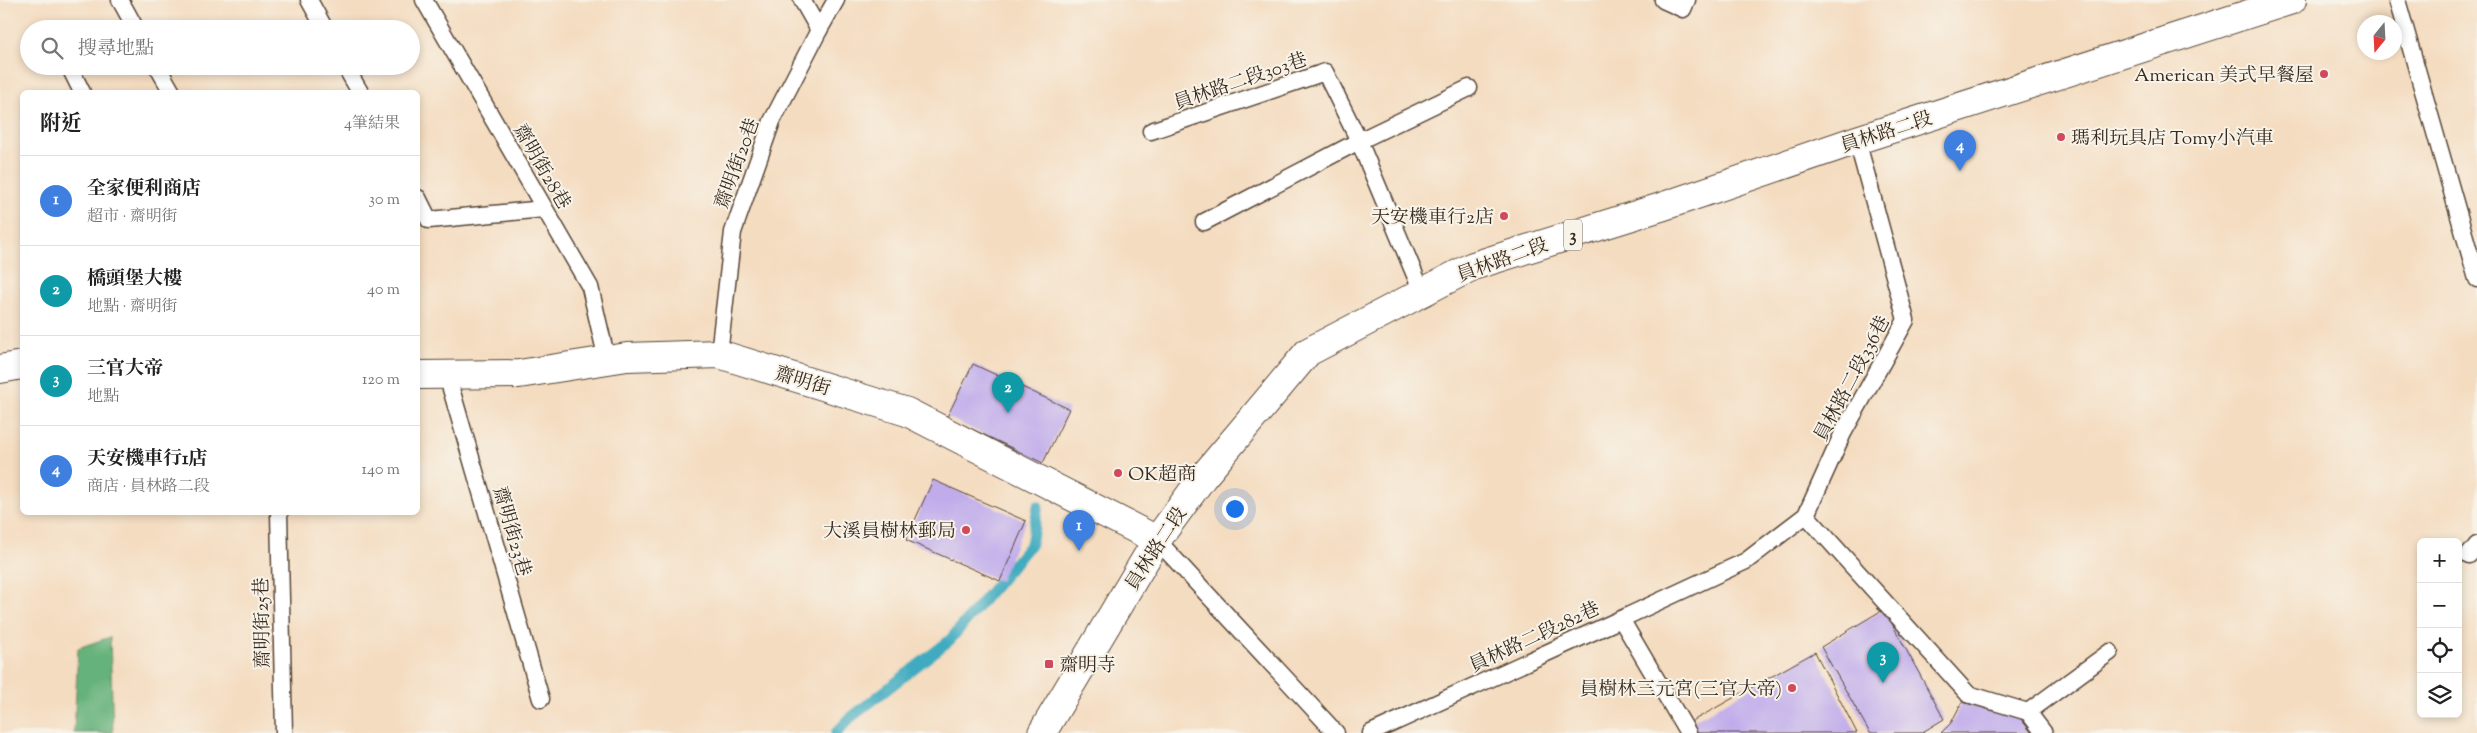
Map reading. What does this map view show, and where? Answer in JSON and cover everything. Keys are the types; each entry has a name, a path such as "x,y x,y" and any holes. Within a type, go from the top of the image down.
{"main road":[{"name":"員林路二段","path":"1042,733 1158,540 1203,477 1308,352 1473,266 1660,207 1857,140 2292,0"},
{"name":"齋明街","path":"420,375 518,374 607,360 719,354 907,412 1158,540"},
{"path":"0,369 20,365"}],"lane":[{"path":"120,0 131,20"},
{"path":"309,0 320,20"},
{"name":"齋明街28巷","path":"424,0 590,287 607,360"},
{"path":"802,0 819,30"},
{"name":"齋明街20巷","path":"719,354 733,232 772,121 836,0"},
{"path":"1662,0 1685,5"},
{"path":"2397,0 2473,254 2477,279"},
{"name":"員林路二段303巷","path":"1151,130 1325,72 1359,141 1422,292"},
{"path":"74,75 81,90"},
{"path":"162,75 171,90"},
{"path":"350,75 359,90"},
{"path":"1204,222 1359,141 1469,88"},
{"name":"員林路二段336巷","path":"1621,619 1746,561 1806,516 1843,433 1906,320 1857,140"},
{"path":"420,202 429,220 544,208"},
{"name":"齋明街23巷","path":"447,375 541,699"},
{"name":"齋明街25巷","path":"279,515 284,733"},
{"path":"1806,516 1968,694 2028,712 2044,733"},
{"path":"1158,540 1336,733"},
{"name":"員林路二段282巷","path":"1371,733 1621,619 1688,733"},
{"path":"2028,712 2110,652"}],"green space":[{"path":"110,637 113,733 74,733 78,648"}],"building":[{"path":"973,364 1069,409 1043,463 947,417"},
{"name":"大溪員樹林郵局","path":"933,480 1026,521 1000,581 906,540"},
{"path":"1884,609 1944,719 1921,733 1870,733 1821,647"},
{"name":"員樹林三元宮(三官大帝)","path":"1815,652 1857,733 1692,733 1687,724"},
{"path":"1962,702 2020,718 2032,733 1941,733 1951,723"}],"waterway":[{"path":"836,733 849,719 950,640 1031,544 1038,506"}],"place":[{"name":"American 美式早餐屋","path":"2324,74"},
{"name":"瑪利玩具店 Tomy小汽車","path":"2061,137"},
{"name":"天安機車行1店","path":"1960,171"},
{"name":"天安機車行2店","path":"1504,216"},
{"name":"橋頭堡大樓","path":"1008,413"},
{"name":"OK超商","path":"1118,473"},
{"name":"大溪員樹林郵局","path":"966,530"},
{"name":"全家便利商店","path":"1079,551"},
{"name":"齋明寺","path":"1049,664"},
{"name":"三官大帝","path":"1883,683"},
{"name":"員樹林三元宮(三官大帝)","path":"1792,688"}]}
